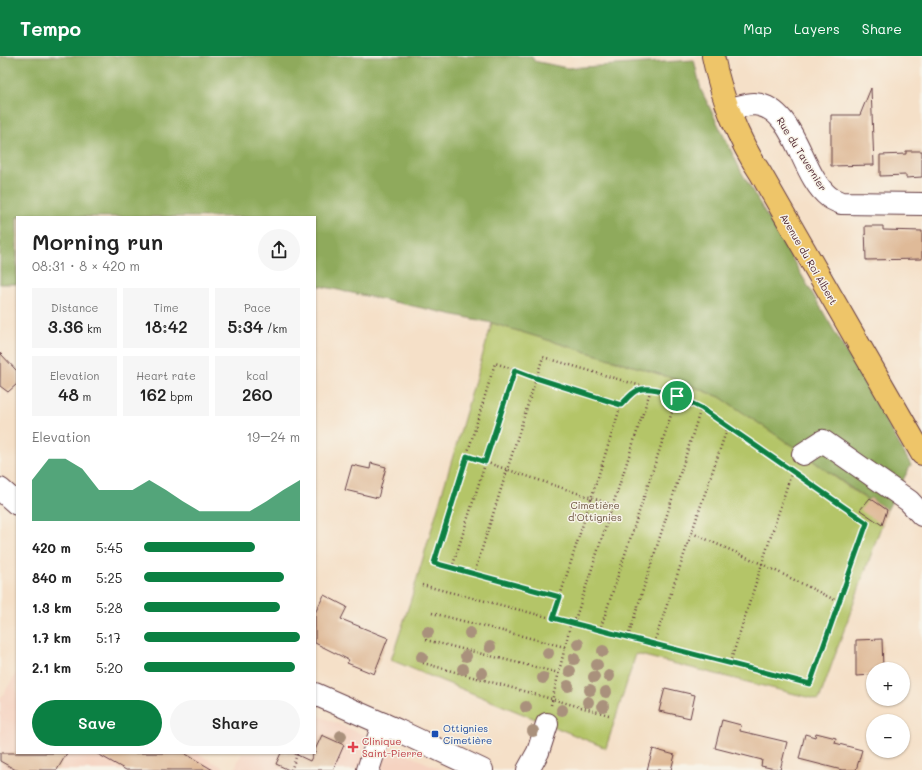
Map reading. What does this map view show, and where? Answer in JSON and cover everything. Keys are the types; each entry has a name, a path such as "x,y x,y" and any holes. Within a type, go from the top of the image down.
{"main road":[{"name":"Avenue du Roi Albert","path":"713,56 721,87 737,131 748,154 761,174 922,454"}],"street":[{"name":"Rue du Tavernier","path":"729,109 753,104 773,111 780,117 816,181 830,198 847,203 922,204"},
{"path":"803,454 824,440 909,501 922,515"},
{"path":"0,489 16,503"},
{"path":"316,694 482,770"},
{"path":"368,770 383,724"},
{"path":"528,770 538,752 547,724"}],"path":[{"path":"422,586 810,684 867,523 701,408 677,396 543,357 474,574"},
{"path":"560,597 434,563 495,364 621,405"},
{"path":"452,568 515,370"},
{"path":"553,618 621,405 636,390 650,388"},
{"path":"547,724 573,623 613,505 650,388"},
{"path":"600,630 677,396"},
{"path":"628,637 701,408"},
{"path":"654,644 728,426"},
{"path":"467,456 613,505"},
{"path":"730,663 790,478"},
{"path":"692,533 762,564 839,602"},
{"path":"432,613 566,647"},
{"path":"426,640 559,674"},
{"path":"423,663 610,715"},
{"path":"291,770 296,754"}],"shaded area":[{"path":"16,674 16,754 199,754 228,770 0,770 0,700"},
{"name":"Clinique Saint-Pierre","path":"316,714 442,770 234,770 242,754 316,754"}],"green space":[{"path":"0,56 532,56 534,61 567,68 694,60 701,90 742,173 911,465 887,510 870,498 868,500 794,447 720,397 669,377 492,323 316,285 316,216 16,216 16,284 0,284"},
{"name":"Cimetière d'Ottignies","path":"492,323 669,377 720,397 794,447 858,494 868,500 870,498 887,510 819,700 636,654 606,748 391,660 411,599"}],"building":[{"path":"871,88 874,165 831,166 831,115 860,115"},
{"path":"906,151 922,151 922,177 906,178 906,175 880,176 880,155 906,154"},
{"path":"865,226 883,226 883,230 922,231 922,259 866,260"},
{"path":"0,353 16,370 16,385 8,392 0,386"},
{"path":"371,463 386,467 378,498 345,490 352,465 370,469"},
{"path":"870,498 887,510 882,525 860,510"},
{"path":"324,595 347,607 341,619 388,638 374,674 347,663 349,660 316,644 316,611"},
{"path":"882,639 883,662 866,662 866,675 856,676 856,640"},
{"path":"665,688 695,695 690,718 659,711"},
{"path":"722,720 741,725 740,731 787,742 780,770 761,766 762,760 715,748"},
{"path":"816,733 836,738 835,743 862,750 856,770 842,770 799,759 805,734 815,737"},
{"path":"322,735 344,745 333,770 289,770 276,764 281,754 295,754 310,761 314,754 316,754 316,748"},
{"path":"653,749 675,755 671,770 647,770"},
{"path":"0,753 66,754 57,770 16,770 0,761"},
{"path":"98,754 186,754 213,770 126,770"}],"place":[{"name":"Ottignies Cimetière","path":"435,734"},
{"name":"Clinique Saint-Pierre","path":"353,747"}],"route":[{"path":"515,370 621,405 636,390 648,388 677,396 701,408 728,426 867,523 810,684 553,618 560,597 434,563 467,456 485,462 515,370"}]}
